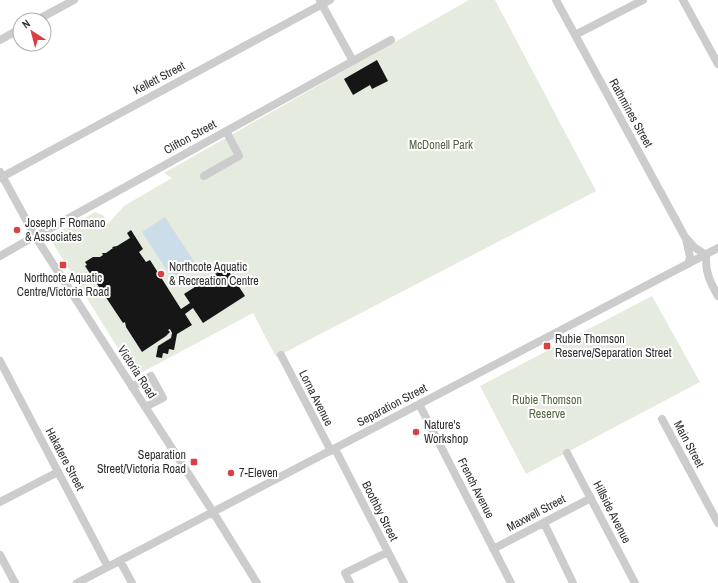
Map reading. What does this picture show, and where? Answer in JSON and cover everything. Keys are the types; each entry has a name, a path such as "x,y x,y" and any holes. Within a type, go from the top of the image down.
{"street":[{"path":"52,12 74,0"},
{"name":"Kellett Street","path":"1,175 321,2 330,0"},
{"name":"Rathmines Street","path":"556,0 685,237 690,253 688,264"},
{"path":"575,36 643,0"},
{"path":"683,0 718,64"},
{"path":"321,2 353,61"},
{"path":"0,40 12,33"},
{"name":"Clifton Street","path":"0,256 391,40"},
{"path":"204,176 239,156 226,131"},
{"name":"Victoria Road","path":"1,175 35,236 257,583"},
{"name":"Rathmines Street","path":"685,237 694,247 706,255"},
{"name":"Separation Street","path":"77,583 718,248"},
{"path":"706,255 706,272 718,296"},
{"name":"Lorna Avenue","path":"281,355 333,450"},
{"name":"Hakatere Street","path":"0,361 108,567"},
{"path":"132,387 151,376 163,398 145,408"},
{"name":"French Avenue","path":"419,404 511,583"},
{"name":"Main Street","path":"662,419 718,523"},
{"name":"Boothby Street","path":"333,450 404,583"},
{"name":"Hillside Avenue","path":"567,453 635,583"},
{"path":"0,502 58,472"},
{"name":"Maxwell Street","path":"494,549 591,498"},
{"path":"544,523 574,583"},
{"path":"350,583 345,572 388,552"},
{"path":"0,555 15,583"},
{"path":"120,561 132,583"}],"green space":[{"name":"McDonell Park","path":"469,0 495,0 596,191 276,357 253,313 135,376 49,237 95,212 103,215 108,224 124,206 172,178 164,173"},
{"name":"Rubie Thomson Reserve","path":"652,296 700,382 526,474 480,386"}],"water":[{"path":"165,217 195,263 172,278 142,232"}],"building":[{"path":"377,60 388,81 372,89 370,85 353,95 344,79"},
{"path":"131,230 143,249 139,252 146,262 150,260 181,309 190,303 184,294 226,267 245,296 203,323 193,308 185,314 192,325 177,334 174,350 169,349 168,354 163,353 162,358 156,357 158,346 171,338 172,333 170,329 168,330 170,332 166,336 142,352 126,327 125,322 123,323 85,266 87,265 85,262 93,257 100,257 103,255 102,253 106,253 113,248 112,247 117,246 130,238 127,233"}],"place":[{"name":"Joseph F Romano & Associates","path":"17,230"},
{"name":"Northcote Aquatic Centre/Victoria Road","path":"63,265"},
{"name":"Northcote Aquatic & Recreation Centre","path":"161,274"},
{"name":"Rubie Thomson Reserve/Separation Street","path":"547,346"},
{"name":"Nature's Workshop","path":"416,432"},
{"name":"Separation Street/Victoria Road","path":"194,462"},
{"name":"7-Eleven","path":"231,473"}]}
